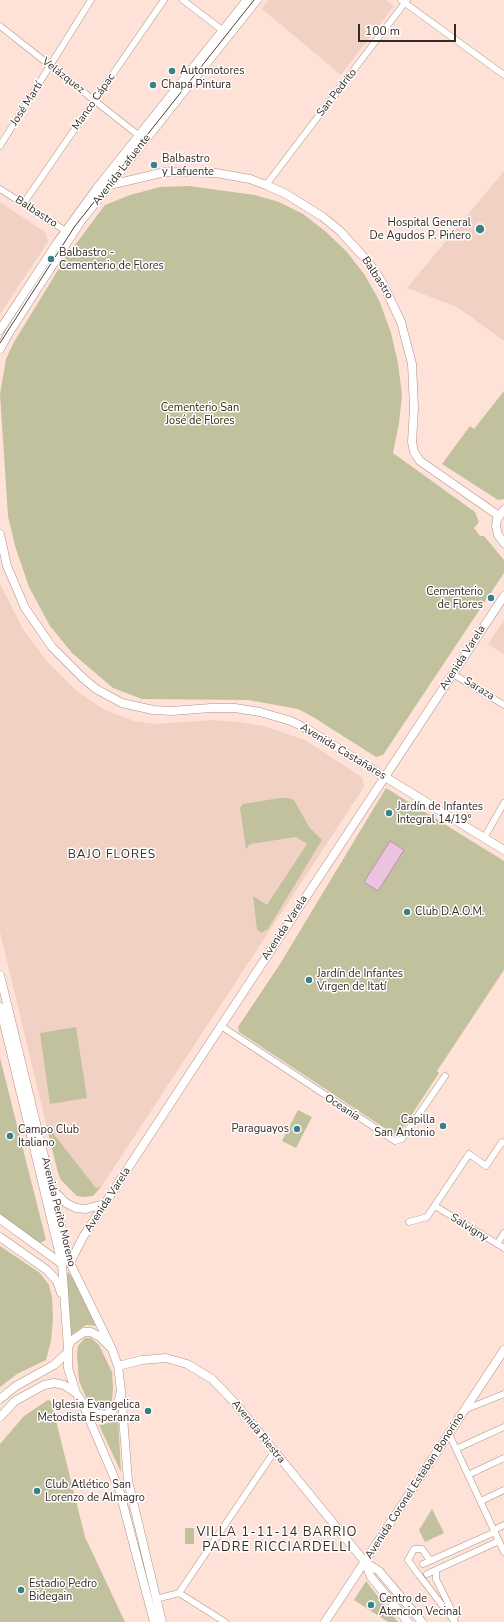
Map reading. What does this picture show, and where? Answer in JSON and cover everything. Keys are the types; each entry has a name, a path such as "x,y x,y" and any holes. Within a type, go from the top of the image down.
{"main road":[{"name":"Avenida Lafuente","path":"226,33 247,0"},
{"name":"Avenida Lafuente","path":"0,349 97,188 142,138 226,33 257,0"},
{"name":"Avenida Lafuente","path":"0,330 69,233 111,184 142,138"},
{"name":"Balbastro","path":"97,188 165,172 188,171 233,176 266,185 292,197 323,217 351,241 370,264 392,301 407,343 414,386 412,442 414,452 420,461 502,513 496,522 497,531 504,543"},
{"name":"Avenida Castañares","path":"0,534 1,552 14,586 37,628 69,665 96,689 110,698 122,703 153,710 172,711 223,707 248,709 274,716 307,729 504,850"},
{"name":"Avenida Varela","path":"66,1263 384,776 504,596"},
{"name":"Avenida Perito Moreno","path":"0,974 51,1188 66,1263 64,1303 67,1351"},
{"name":"Avenida Perito Moreno","path":"0,1007 57,1243 66,1263 112,1349"},
{"path":"51,1188 66,1203 76,1208 91,1209 105,1204"},
{"path":"0,1219 66,1263"},
{"path":"0,1237 53,1275 64,1303"},
{"path":"46,1251 54,1250 57,1243"},
{"path":"0,1399 16,1386 54,1366 67,1351 76,1336 87,1332 100,1337 112,1349 118,1366 121,1390 125,1460 129,1484 162,1622"},
{"name":"Avenida Coronel Esteban Bonorino","path":"325,1622 504,1350"},
{"path":"67,1351 68,1368 76,1393 82,1402 119,1490 154,1622"},
{"name":"Avenida Riestra","path":"118,1366 142,1360 166,1358 181,1362 212,1379 231,1398 365,1562 379,1571 422,1622"},
{"path":"0,1417 15,1401 44,1385 54,1383 64,1385 76,1393"},
{"path":"82,1402 95,1413 105,1415 116,1407 121,1390"},
{"name":"Avenida Riestra","path":"365,1562 371,1577 408,1622"}],"street":[{"name":"José Martí","path":"0,146 92,0"},
{"name":"Manco Cápac","path":"23,204 164,0"},
{"path":"183,0 226,33"},
{"path":"404,1 504,75"},
{"name":"San Pedrito","path":"266,185 404,1"},
{"name":"Velázquez","path":"0,26 142,138"},
{"name":"Balbastro","path":"0,189 69,233"},
{"name":"Saraza","path":"453,674 504,705"},
{"path":"484,838 504,803"},
{"name":"Oceanía","path":"221,1026 395,1141 402,1139 445,1076"},
{"path":"409,1222 427,1216 469,1154 486,1166 502,1142 504,1143"},
{"name":"Salvigny","path":"435,1206 504,1248"},
{"path":"497,1244 504,1233"},
{"path":"464,1410 504,1394"},
{"path":"456,1449 504,1427"},
{"path":"448,1434 504,1552"},
{"path":"156,1599 179,1593 274,1452"},
{"path":"468,1474 504,1458"},
{"path":"480,1501 504,1490"},
{"path":"419,1574 418,1568 423,1564 504,1525"},
{"path":"419,1574 424,1576 499,1541"},
{"path":"433,1560 429,1559 422,1549 414,1548 408,1560 456,1622"},
{"path":"423,1564 429,1568 427,1574"},
{"path":"436,1570 436,1579 456,1622"},
{"path":"179,1593 225,1622"}],"shaded area":[{"path":"268,0 386,0 394,6 341,75 262,9"},
{"name":"Hospital General De Agudos P. Pińero","path":"504,171 504,341 457,307 407,288"},
{"path":"0,202 45,232 48,242 0,314"},
{"path":"0,584 23,629 45,659 77,691 103,709 134,721 155,724 213,720 264,726 305,740 363,778 364,787 101,1187 96,1188 46,1124 0,932"},
{"path":"504,620 504,654 488,644"},
{"path":"390,841 404,850 378,891 364,882"}],"green space":[{"name":"Cementerio San José de Flores","path":"189,186 255,195 279,202 303,214 325,231 347,252 364,274 379,300 391,333 398,363 402,395 399,423 393,453 475,512 479,522 474,528 480,536 484,536 504,560 504,573 383,755 376,757 298,709 248,700 142,699 113,688 72,653 50,626 29,587 15,546 8,516 0,394 6,359 14,342 66,257 105,205 130,195 160,187"},
{"path":"504,391 504,499 498,500 442,464 470,426 474,429"},
{"name":"Club D.A.O.M.","path":"386,788 504,861 504,970 437,1071 439,1073 399,1134 395,1135 239,1032 238,1027 280,964"},
{"path":"280,798 294,800 309,827 322,840 268,929 261,933 257,929 253,896 267,905 307,844 296,837 250,844 246,849 240,808 243,804"},
{"path":"76,1027 87,1098 50,1104 40,1033"},
{"name":"Campo Club Italiano","path":"0,1058 46,1240 40,1243 0,1214"},
{"name":"Paraguayos","path":"298,1110 312,1117 296,1148 282,1141"},
{"path":"46,1124 96,1188 101,1187 93,1196 77,1196 61,1180"},
{"path":"0,1246 40,1273 49,1285 52,1297 53,1318 51,1341 46,1360 17,1374 0,1387"},
{"path":"68,1272 75,1280 98,1326 86,1325 71,1335 66,1278"},
{"path":"85,1338 91,1338 99,1345 112,1372 112,1401 105,1408 94,1407 86,1397 79,1381 77,1354 78,1346"},
{"name":"Club Atlético San Lorenzo de Almagro","path":"48,1400 51,1401 85,1537 125,1622 0,1622 0,1444 24,1416"},
{"path":"118,1417 121,1472 99,1425 108,1423"},
{"path":"432,1509 444,1533 425,1542 419,1530"},
{"path":"185,1528 194,1528 194,1544 185,1544"},
{"path":"366,1581 398,1622 388,1622 354,1600"}],"tram line":[{"path":"0,343 75,226 254,0"}],"place":[{"name":"Automotores","path":"172,71"},
{"name":"Chapa Pintura","path":"153,85"},
{"name":"Balbastro y Lafuente","path":"154,165"},
{"name":"Hospital General De Agudos P. Pińero","path":"480,229"},
{"name":"Balbastro - Cementerio de Flores","path":"51,259"},
{"name":"Cementerio de Flores","path":"491,598"},
{"name":"Jardín de Infantes Integral 14/19°","path":"389,813"},
{"name":"Club D.A.O.M.","path":"407,912"},
{"name":"Jardín de Infantes Virgen de Itatí","path":"309,980"},
{"name":"Capilla San Antonio","path":"443,1126"},
{"name":"Paraguayos","path":"297,1129"},
{"name":"Campo Club Italiano","path":"10,1136"},
{"name":"Iglesia Evangelica Metodista Esperanza","path":"148,1411"},
{"name":"Club Atlético San Lorenzo de Almagro","path":"37,1491"},
{"name":"Estadio Pedro Bidegain","path":"21,1590"},
{"name":"Centro de Atencion Vecinal","path":"371,1605"}],"district":[{"name":"BAJO FLORES","path":"112,855"},
{"name":"VILLA 1-11-14 BARRIO PADRE RICCIARDELLI","path":"277,1540"}]}
